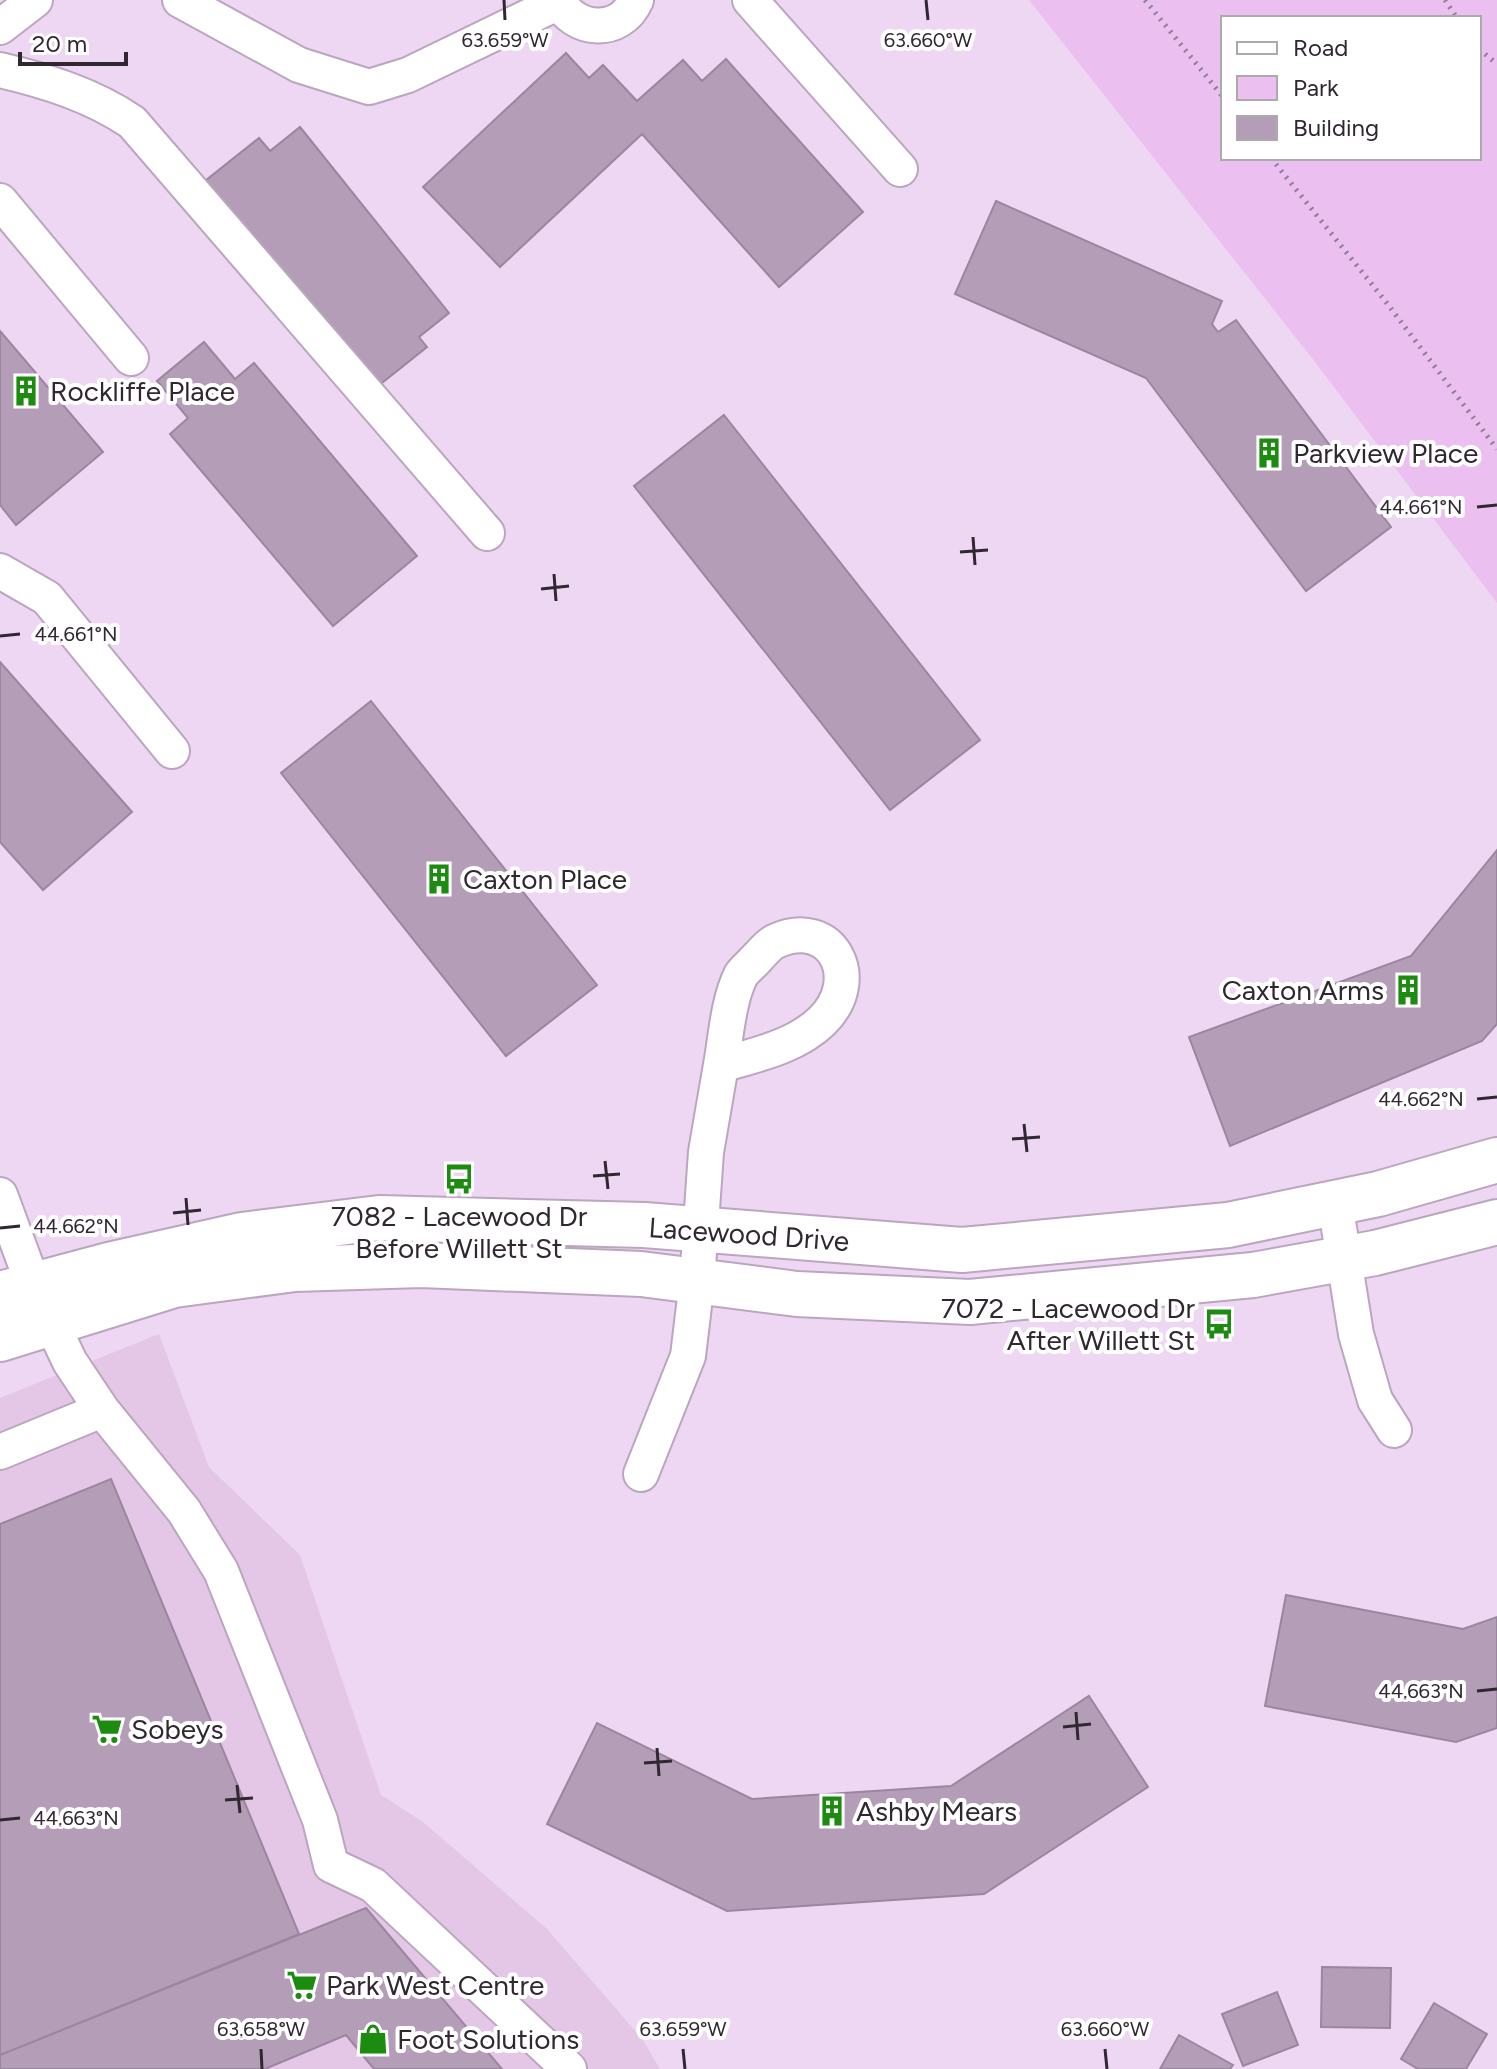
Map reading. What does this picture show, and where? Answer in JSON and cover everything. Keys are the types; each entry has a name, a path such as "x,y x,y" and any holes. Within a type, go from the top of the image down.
{"main road":[{"name":"Lacewood Drive","path":"0,1339 28,1301 109,1265 242,1235 379,1218 700,1229 962,1250 1228,1225 1378,1194 1497,1160"},
{"name":"Lacewood Drive","path":"28,1301 295,1269 421,1265 641,1274 797,1294 970,1302 1253,1275 1343,1259 1497,1222"}],"street":[{"path":"0,27 35,0"},
{"path":"180,0 299,65 369,87 408,75 558,1 566,14 579,23 594,26 609,24 623,17 636,0"},
{"path":"750,0 900,169"},
{"path":"0,70 43,80 106,104 132,122 487,533"},
{"path":"0,201 131,358"},
{"path":"0,571 47,598 172,751"},
{"path":"641,1474 688,1356 706,1152 721,1065"},
{"path":"0,1195 28,1301 102,1410 184,1511 221,1571 320,1820 331,1865 373,1885 569,2069"},
{"path":"1335,1203 1356,1334 1375,1400 1394,1430"},
{"path":"0,1452 102,1410"}],"path":[{"path":"1145,0 1221,95"},
{"path":"1481,51 1497,64"},
{"path":"1273,160 1386,302 1497,449"}],"shaded area":[{"name":"Park West Centre","path":"159,1334 209,1467 300,1555 381,1795 423,1822 547,1929 643,2040 660,2069 0,2069 0,1398"}],"green space":[{"path":"1029,0 1497,0 1497,603 1315,362"}],"building":[{"path":"566,53 589,78 603,65 637,101 683,60 702,81 726,59 863,212 779,287 642,134 500,267 423,187"},
{"path":"300,127 449,313 419,337 427,347 373,390 205,181 259,138 270,151"},
{"name":"Parkview Place","path":"996,201 1222,301 1212,324 1218,332 1236,320 1391,527 1306,591 1146,378 955,294"},
{"name":"Rockliffe Place","path":"0,331 103,452 16,525 0,505"},
{"path":"204,342 235,379 254,363 417,556 333,626 170,434 188,418 157,381"},
{"path":"724,415 980,740 890,810 634,486"},
{"path":"0,662 132,812 43,890 0,842"},
{"name":"Caxton Place","path":"371,701 597,985 506,1056 281,773"},
{"name":"Caxton Arms","path":"1497,850 1497,1024 1482,1041 1230,1146 1189,1037 1411,956"},
{"name":"Sobeys","path":"111,1479 299,1934 0,2055 0,1524"},
{"path":"1286,1595 1463,1629 1497,1617 1497,1728 1456,1742 1265,1706"},
{"name":"Ashby Mears","path":"1089,1696 1148,1787 984,1894 727,1911 547,1824 597,1723 752,1799 951,1786"},
{"name":"Park West Centre","path":"366,1908 502,2069 374,2069 346,2035 265,2069 0,2069 0,2055"},
{"path":"1322,1967 1391,1968 1390,2028 1321,2027"},
{"path":"1277,1992 1298,2045 1243,2066 1222,2014"},
{"path":"1434,2003 1487,2034 1466,2069 1418,2069 1401,2059"},
{"path":"1179,2035 1233,2065 1230,2069 1160,2069"}],"place":[{"name":"Rockliffe Place","path":"26,391"},
{"name":"Parkview Place","path":"1269,453"},
{"name":"Caxton Place","path":"439,879"},
{"name":"Caxton Arms","path":"1408,990"},
{"name":"7082 - Lacewood Dr Before Willett St","path":"459,1179"},
{"name":"7072 - Lacewood Dr After Willett St","path":"1219,1324"},
{"name":"Sobeys","path":"107,1729"},
{"name":"Ashby Mears","path":"832,1811"},
{"name":"Park West Centre","path":"302,1985"},
{"name":"Foot Solutions","path":"373,2039"}]}
